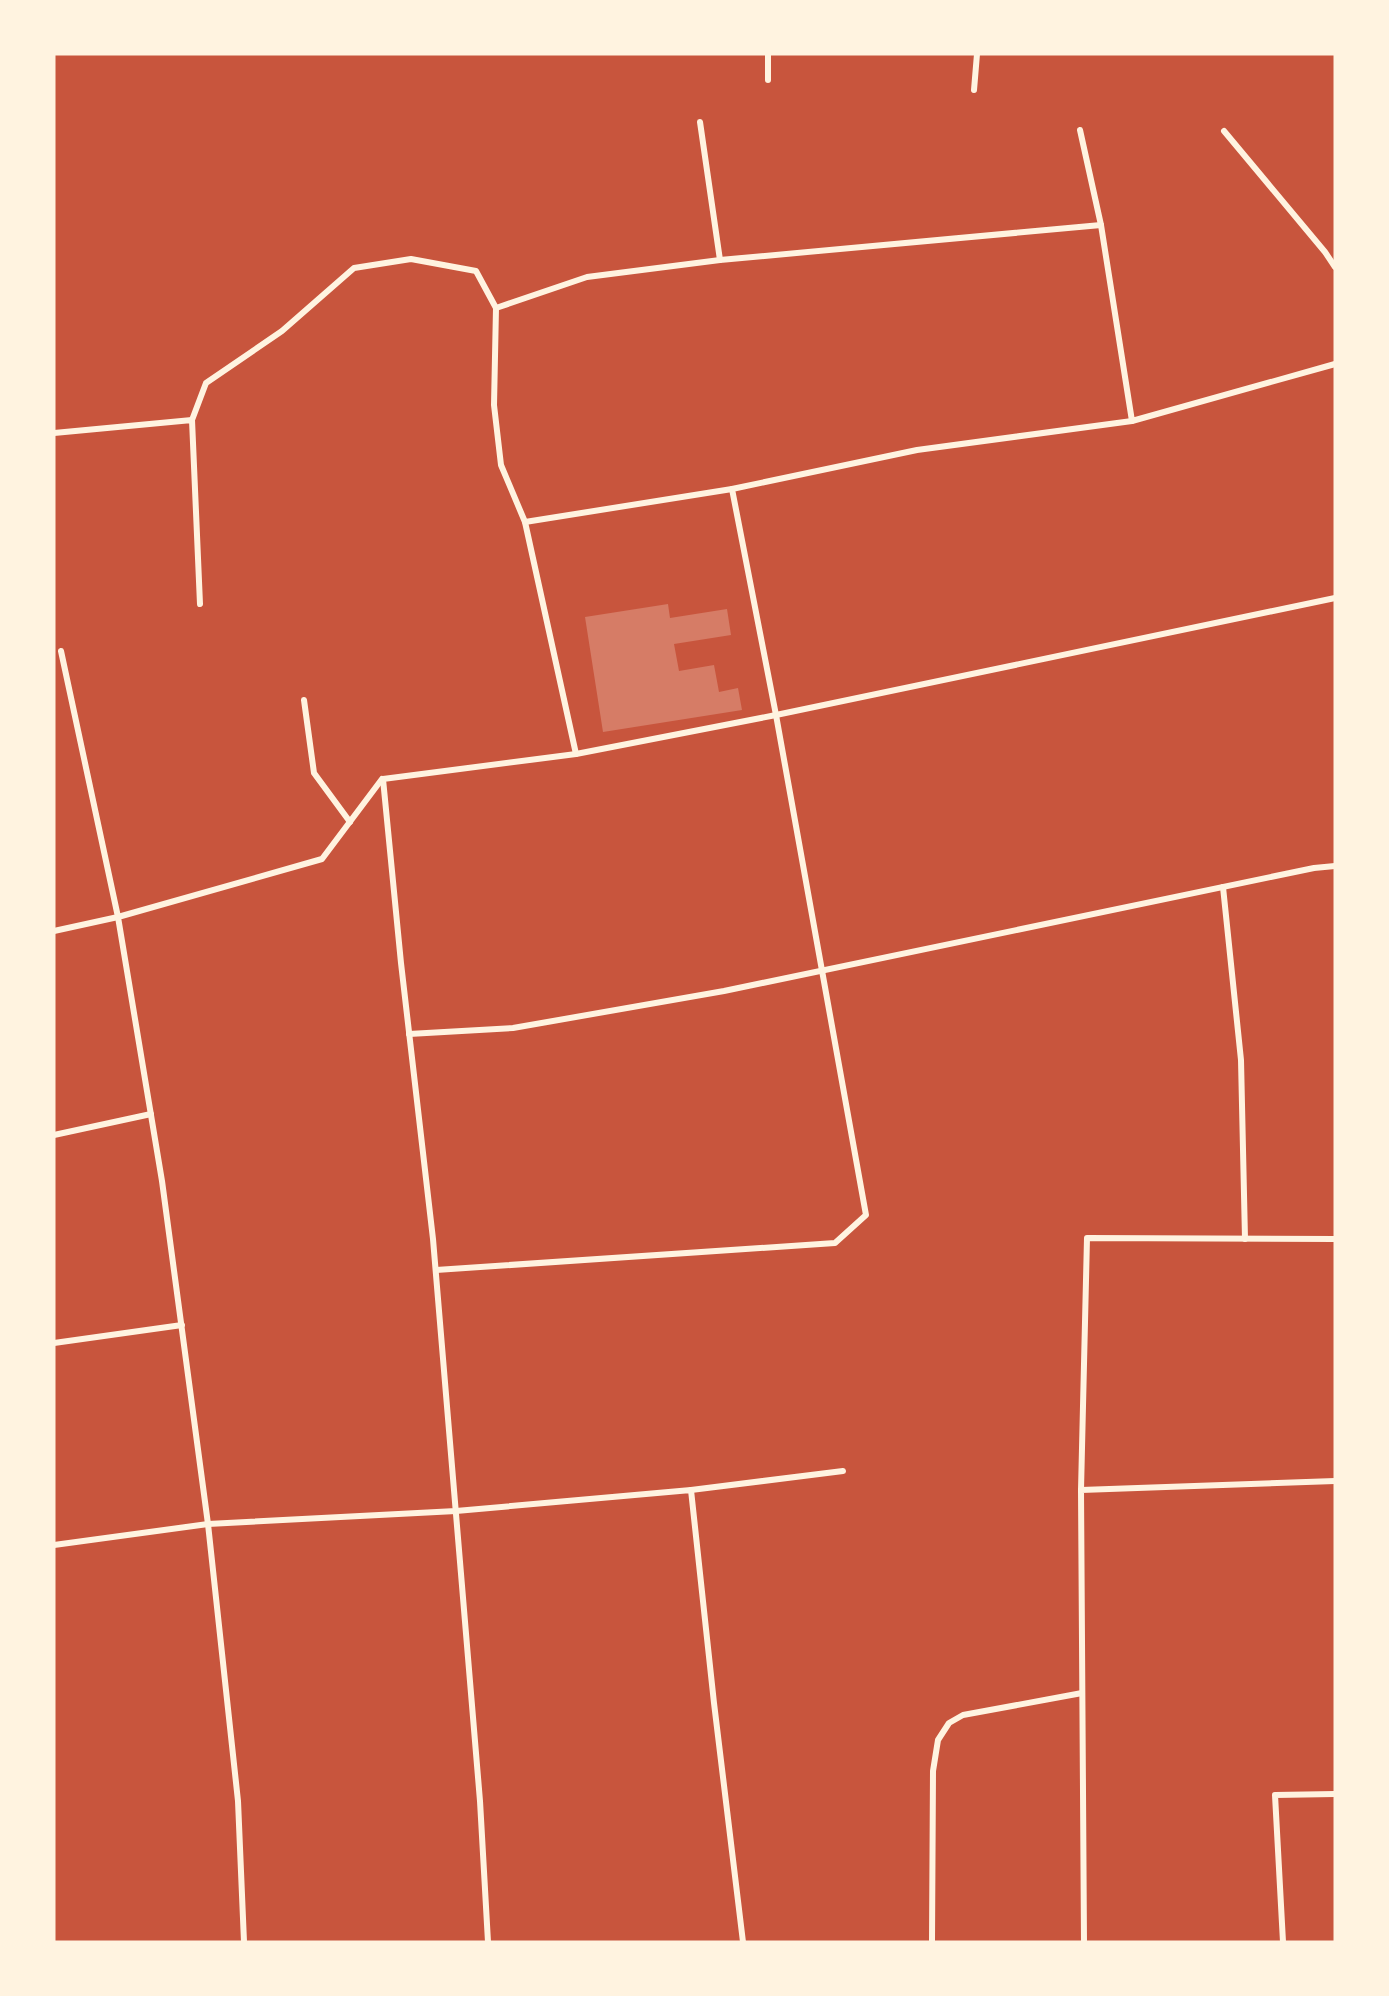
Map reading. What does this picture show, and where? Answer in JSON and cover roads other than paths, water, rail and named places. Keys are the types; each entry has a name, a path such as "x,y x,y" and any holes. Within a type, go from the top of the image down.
{"street":[{"path":"768,54 768,80"},
{"path":"975,90 977,54"},
{"path":"700,122 720,260"},
{"path":"1080,130 1101,225 1132,421"},
{"path":"1224,130 1335,267"},
{"path":"496,308 587,277 720,260 1101,225"},
{"path":"200,604 192,420 206,383 282,331 354,268 411,259 476,271 496,308 494,405 501,465 525,522 576,754"},
{"path":"525,522 732,489 917,450 1132,421 1335,364"},
{"path":"54,433 192,420"},
{"path":"436,1270 835,1244 866,1215 776,715 732,489"},
{"path":"54,931 118,917 322,859 383,779 576,754 776,715 1335,598"},
{"path":"61,651 118,917 151,1114 182,1324 208,1524 238,1801 244,1942"},
{"path":"303,700 314,773 350,822"},
{"path":"383,779 436,1270 480,1801 488,1942"},
{"path":"409,1034 513,1028 724,992 1314,867 1335,866"},
{"path":"1222,887 1241,1060 1245,1239"},
{"path":"54,1135 151,1114"},
{"path":"1084,1942 1081,1490 1087,1238 1335,1239"},
{"path":"54,1344 182,1324"},
{"path":"54,1545 208,1524 456,1511 691,1490 843,1471"},
{"path":"1081,1490 1335,1481"},
{"path":"691,1490 743,1942"},
{"path":"932,1942 933,1771 938,1740 949,1723 963,1714 1082,1693"},
{"path":"1283,1942 1275,1795 1335,1794"}]}
